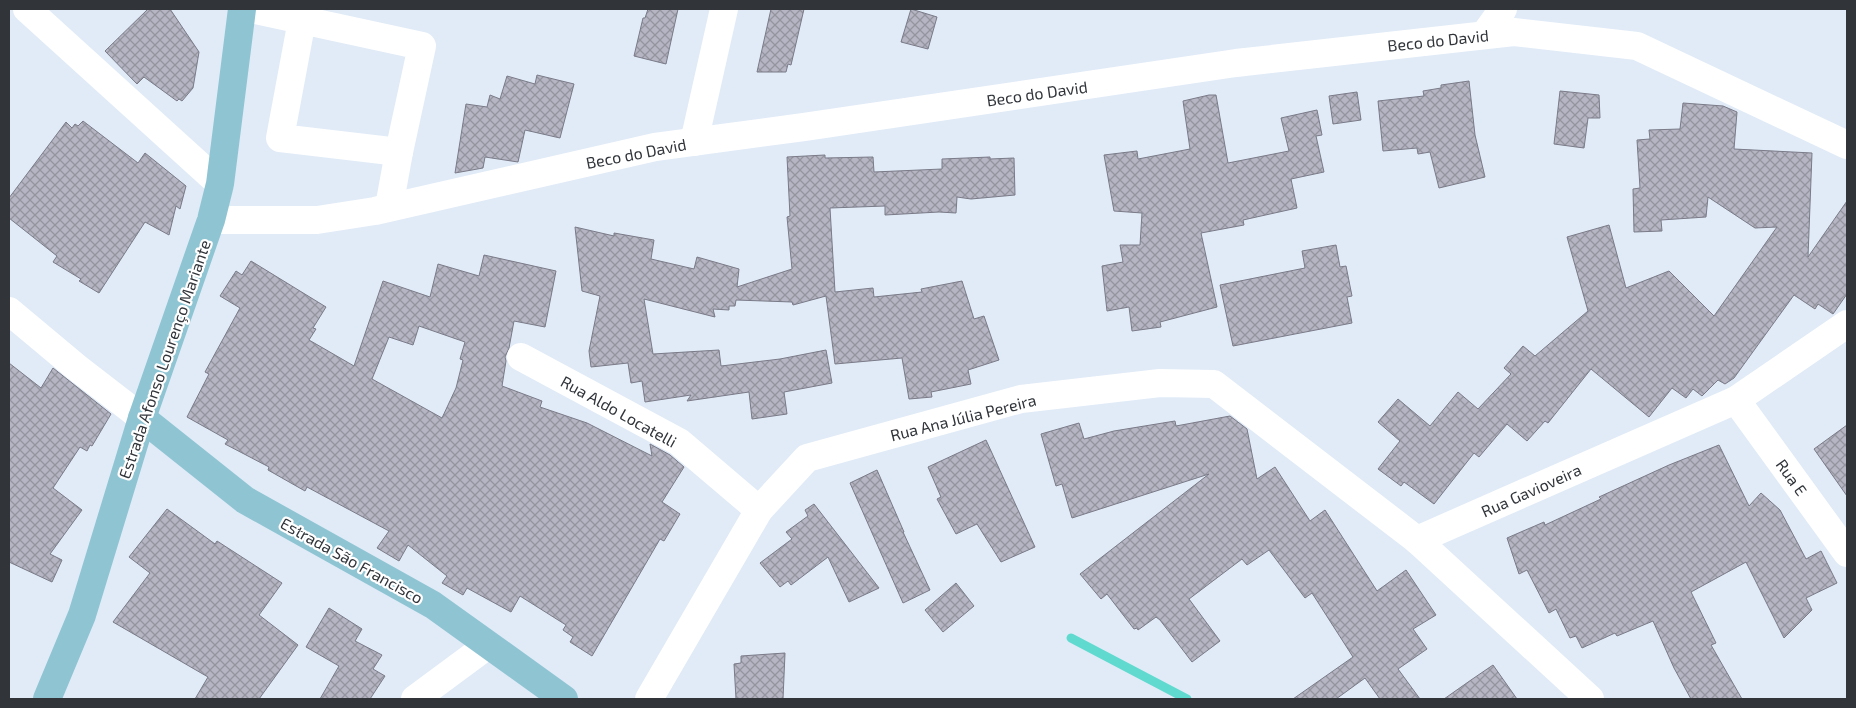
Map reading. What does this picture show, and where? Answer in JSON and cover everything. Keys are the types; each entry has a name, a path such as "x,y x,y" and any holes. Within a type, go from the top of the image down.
{"main road":[{"name":"Estrada Afonso Lourenço Mariante","path":"47,699 82,615 142,418 211,220 220,184 242,9"},
{"name":"Estrada São Francisco","path":"142,418 244,500 433,605 564,699"}],"street":[{"path":"27,9 220,184"},
{"path":"250,9 422,46 398,152 390,207"},
{"path":"694,142 724,9"},
{"path":"1485,34 1503,9"},
{"path":"302,20 280,138 398,152"},
{"name":"Beco do David","path":"211,220 317,220 375,211 655,147 1236,63 1514,32 1637,46 1847,145"},
{"path":"9,311 76,367 142,418"},
{"name":"Rua Gavioveira","path":"1417,540 1736,400 1847,324"},
{"name":"Rua Aldo Locatelli","path":"521,357 679,442 759,510"},
{"name":"Rua Ana Júlia Pereira","path":"649,699 759,510 807,458 1022,399 1160,383 1214,384 1417,540"},
{"name":"Rua E","path":"1736,400 1847,553"},
{"path":"1417,540 1590,699"},
{"path":"415,699 488,645"}],"building":[{"path":"148,9 170,9 199,52 193,88 182,101 179,99 177,101 144,77 137,84 105,51"},
{"path":"648,9 678,9 666,64 634,56 643,18 645,18"},
{"path":"771,9 804,9 791,65 788,64 786,72 757,72"},
{"path":"911,9 937,17 928,49 901,42"},
{"path":"537,75 574,84 560,138 525,130 518,162 485,157 483,168 455,173 466,104 487,107 490,95 500,99 507,76 535,84"},
{"path":"1469,81 1475,135 1485,177 1439,188 1430,152 1418,154 1417,148 1383,151 1378,101 1424,96 1423,91 1441,88 1441,85"},
{"path":"1560,91 1599,95 1600,118 1588,118 1584,148 1554,144"},
{"path":"1357,92 1361,120 1333,124 1329,96"},
{"path":"1216,95 1228,163 1289,151 1281,118 1317,110 1322,135 1316,136 1324,172 1291,179 1297,208 1243,220 1244,225 1201,233 1217,307 1160,322 1161,327 1132,331 1129,307 1107,311 1102,266 1123,262 1120,245 1140,245 1142,213 1114,211 1104,155 1137,151 1138,159 1190,149 1183,101"},
{"path":"1683,103 1723,106 1737,112 1734,149 1812,153 1808,257 1847,201 1847,294 1833,314 1818,304 1815,309 1794,295 1734,378 1725,384 1718,380 1702,396 1693,389 1686,398 1672,388 1649,417 1591,369 1548,423 1545,421 1527,441 1507,424 1479,457 1474,453 1434,504 1404,482 1401,486 1378,469 1400,441 1378,422 1398,399 1430,426 1458,392 1478,409 1511,374 1504,368 1523,346 1535,356 1588,311 1567,237 1609,225 1626,288 1669,271 1714,316 1777,227 1755,228 1708,197 1706,217 1661,220 1662,231 1634,232 1633,189 1640,188 1637,140 1650,139 1649,130 1680,129"},
{"path":"83,121 138,163 145,153 186,186 180,209 176,206 169,235 145,222 99,293 79,281 81,279 53,262 57,256 9,218 9,198 66,122 72,128 75,124 78,126"},
{"path":"825,155 825,158 873,157 874,172 942,169 942,159 1014,158 1015,195 971,199 957,197 956,213 885,215 885,206 830,208 835,292 873,288 874,297 922,292 921,289 962,281 974,319 984,316 999,360 968,370 971,384 931,392 932,397 909,399 902,358 835,364 826,296 793,305 792,302 736,300 735,306 729,306 729,310 713,309 715,317 644,299 653,354 719,350 721,366 780,359 826,350 832,383 784,392 787,414 752,419 749,392 687,401 691,395 645,402 642,381 631,383 628,363 591,367 589,351 600,296 582,291 575,227 614,236 614,233 654,240 651,259 694,269 697,257 739,269 737,287 792,269 787,217 790,216 787,157"},
{"path":"1336,245 1340,267 1346,266 1352,296 1347,297 1352,323 1233,346 1220,285 1305,268 1302,251"},
{"path":"484,255 556,271 545,327 514,321 509,348 505,357 502,386 542,401 540,407 587,423 652,456 650,444 670,455 684,467 662,502 680,514 664,541 660,539 592,656 570,642 573,637 563,630 566,625 520,596 511,612 467,588 463,595 442,583 447,576 408,545 399,561 377,548 389,531 307,487 305,491 268,470 269,467 225,444 228,440 187,417 209,374 205,372 240,308 220,296 236,271 242,275 251,261 326,307 313,328 316,329 309,340 354,366 383,281 430,297 438,264 479,276","holes":["419,326 465,342 460,359 463,360 456,388 442,418 372,379 389,337 413,345"]},
{"path":"9,363 41,388 53,368 111,414 92,446 90,445 87,451 80,447 53,488 82,510 50,554 62,560 52,582 9,562"},
{"path":"1230,416 1247,429 1257,479 1275,467 1310,521 1325,510 1377,591 1406,570 1436,615 1413,629 1427,649 1398,669 1420,699 1380,699 1365,678 1336,699 1293,699 1353,657 1312,593 1305,598 1269,550 1247,565 1242,559 1189,599 1220,641 1192,662 1160,620 1156,617 1138,630 1137,628 1134,629 1107,594 1101,599 1080,574 1209,474 1072,518 1062,484 1056,486 1041,434 1079,423 1084,439 1114,431 1175,421 1176,426"},
{"path":"1847,425 1847,496 1814,449"},
{"path":"986,440 1035,547 1001,562 977,524 956,534 937,499 941,497 928,467"},
{"path":"1719,445 1749,506 1761,493 1780,510 1806,559 1821,551 1837,583 1806,598 1812,610 1784,638 1746,562 1691,592 1716,643 1711,645 1742,699 1691,699 1674,668 1653,621 1617,636 1615,633 1582,648 1576,636 1570,638 1556,609 1549,613 1527,570 1519,574 1507,538 1544,522 1545,525 1601,499 1599,497 1669,465"},
{"path":"877,470 930,590 903,603 850,483"},
{"path":"814,504 879,588 849,602 828,557 791,585 788,581 780,587 760,563 792,539 786,532 808,516 805,510"},
{"path":"167,509 215,544 217,541 282,583 259,615 298,645 259,699 195,699 208,677 113,622 150,573 129,557"},
{"path":"956,583 974,606 943,632 925,610"},
{"path":"329,608 362,629 355,641 382,655 373,669 385,676 370,699 320,699 339,666 306,647"},
{"path":"785,653 783,699 736,699 734,664 741,663 741,656"},
{"path":"1493,665 1517,699 1444,699 1471,680"}],"waterway":[{"path":"1071,638 1187,699"}]}
